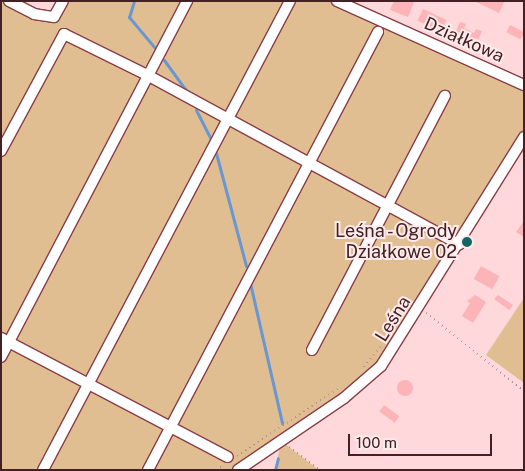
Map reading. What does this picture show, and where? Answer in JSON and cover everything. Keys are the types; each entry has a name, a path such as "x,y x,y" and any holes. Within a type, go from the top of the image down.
{"street":[{"path":"10,1 34,14 54,17 63,1"},
{"path":"1,357 5,340 149,76 187,1"},
{"path":"43,470 290,1"},
{"name":"Działkowa","path":"337,1 524,85"},
{"path":"148,470 308,162 378,32"},
{"path":"1,151 64,34 149,76 459,244"},
{"path":"312,350 445,96"},
{"name":"Leśna","path":"238,470 367,381 394,349 524,137"},
{"path":"5,340 88,385 171,426 228,460"}],"path":[{"path":"419,309 524,391"},
{"path":"357,373 382,345"},
{"path":"216,470 228,460 345,384"},
{"path":"281,441 319,470"}],"shaded area":[{"path":"1,1 54,17 63,1 337,1 524,85 524,137 381,366 281,441 319,470 275,470 281,442 238,470 1,470"},
{"path":"524,298 524,383 486,355"}],"building":[{"path":"394,1 414,2 408,17 390,10"},
{"path":"474,1 503,1 504,2 499,13"},
{"path":"423,9 447,20 441,32 418,21"},
{"path":"460,22 466,24 464,28 474,33 476,29 482,31 475,47 453,37"},
{"path":"510,25 524,32 521,39 506,32"},
{"path":"524,221 524,237 516,232"},
{"path":"481,266 499,276 492,289 474,279"},
{"path":"475,295 486,302 473,323 462,316 470,303 467,301"},
{"path":"498,295 513,305 509,310 494,299"},
{"path":"402,380 408,380 413,385 411,394 402,396 397,391 397,385"},
{"path":"384,405 399,416 395,423 379,411"}],"waterway":[{"path":"134,1 129,17 155,48"},
{"path":"164,60 187,92"},
{"path":"196,110 211,140"},
{"path":"216,153 246,266"},
{"path":"250,283 282,423"},
{"path":"275,470 278,458"}],"place":[{"name":"Leśna - Ogrody Działkowe 02","path":"467,242"}]}
